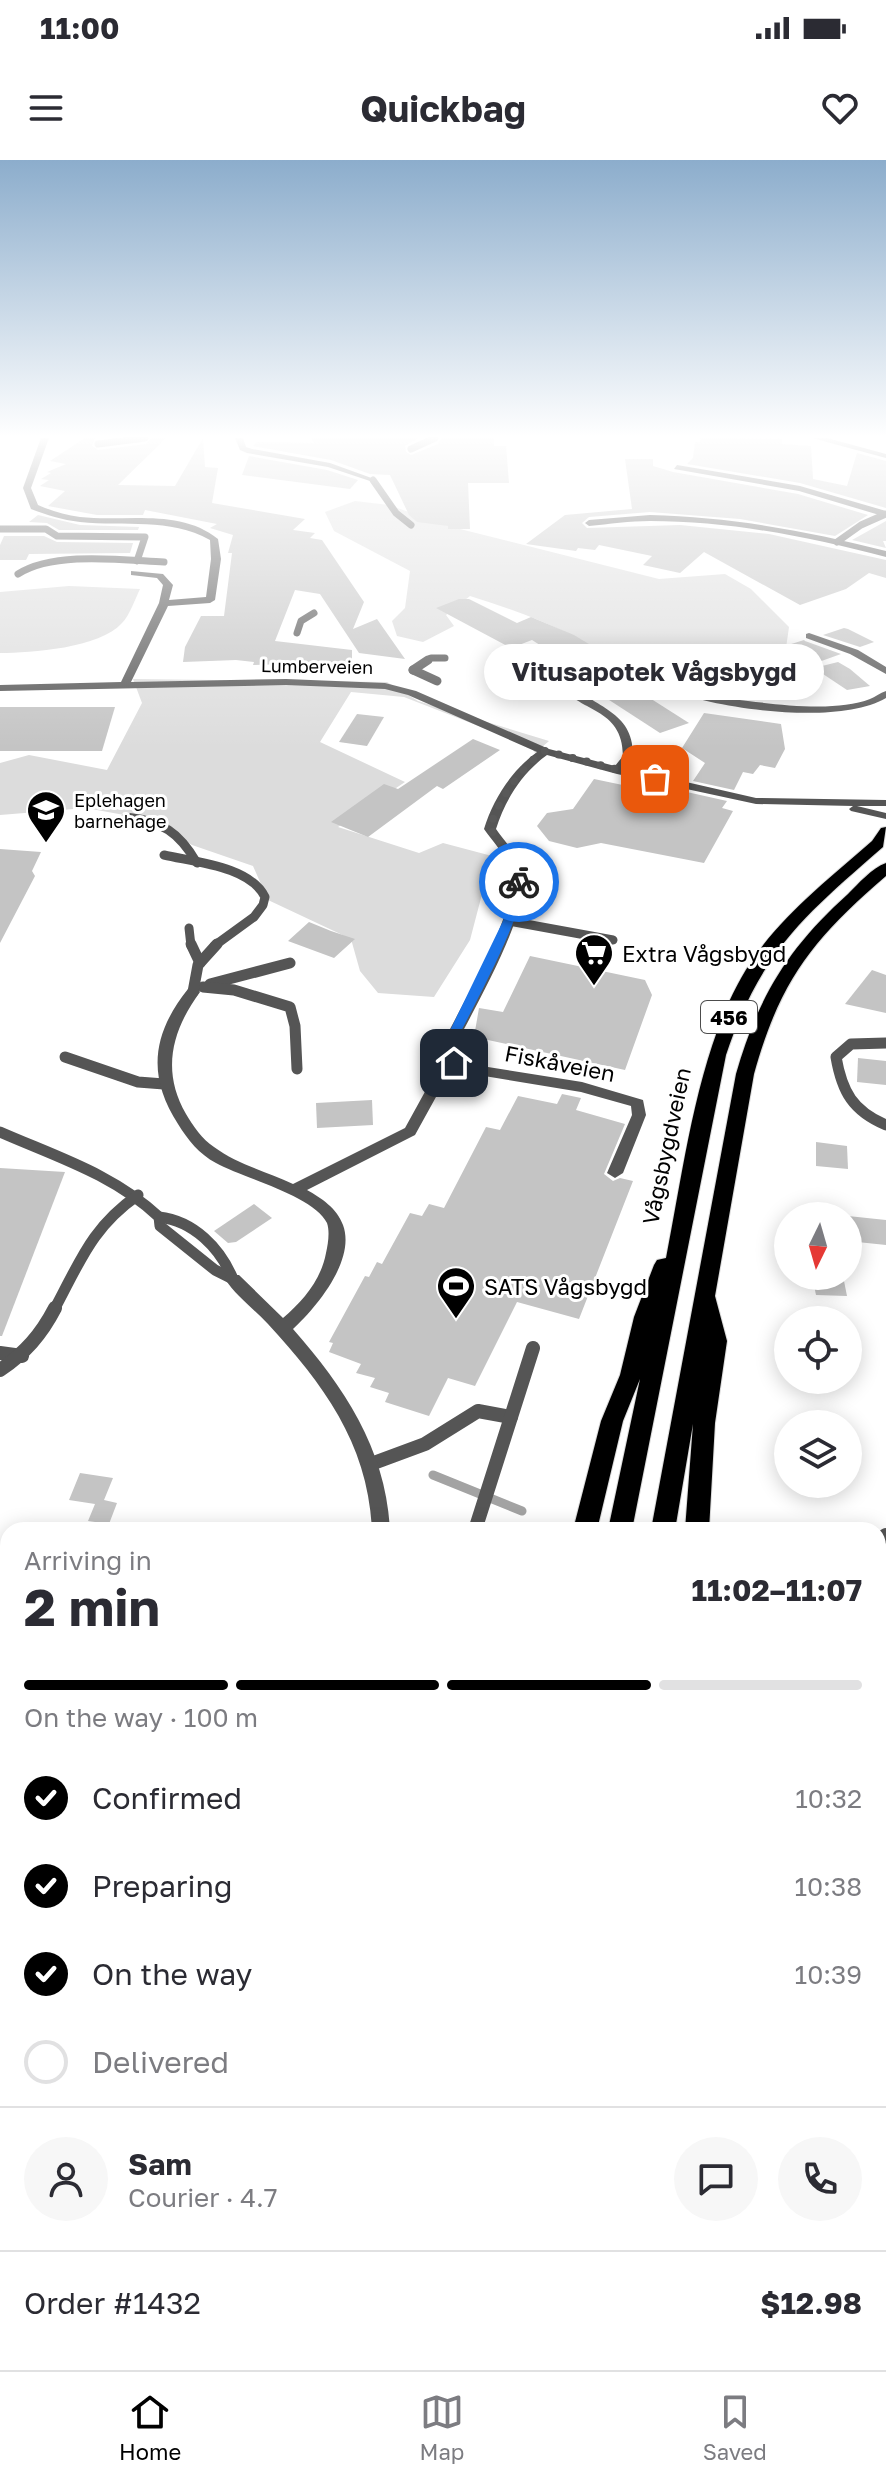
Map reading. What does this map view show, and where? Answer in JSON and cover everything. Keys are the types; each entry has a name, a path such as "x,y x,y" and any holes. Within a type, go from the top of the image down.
{"main road":[{"name":"Vågsbygdveien","path":"622,1522 717,1055 739,992 776,937 799,912 878,844 886,831"},
{"name":"456","path":"664,1522 745,1074 764,1010 777,982 813,933 886,868"},
{"name":"456","path":"587,1522 604,1449 631,1375 644,1317 686,1206"},
{"name":"456","path":"698,1522 704,1423 717,1341 706,1292"}],"street":[{"path":"164,603 210,600 214,541"},
{"path":"832,541 886,554"},
{"path":"125,685 164,603 168,585 166,580 153,574 134,573"},
{"path":"809,636 854,652 886,671"},
{"path":"617,771 628,756 627,735 615,721 567,688 564,683 568,678 589,673 613,674 725,702 814,708 870,705 886,694"},
{"name":"Lumberveien","path":"0,688 301,682 385,686 412,693 545,751 617,771 745,800 886,803"},
{"path":"292,1191 410,1131 450,1059 450,1043 509,921 519,892 517,868 490,829 493,819 514,779 545,751"},
{"name":"Lumberveien","path":"818,802 886,816"},
{"path":"198,989 180,1011 165,1057 164,1084 183,1123 208,1150 292,1191 328,1212 334,1220 337,1237 334,1257 319,1291 305,1309 283,1328"},
{"name":"Fiskåveien","path":"450,1059 466,1068 582,1087 638,1103 639,1115 615,1173"},
{"path":"233,1279 283,1328 348,1417 371,1464 379,1495 381,1522"}],"lane":[{"path":"137,561 144,541"},
{"path":"18,574 24,567 45,561 164,562"},
{"path":"297,633 301,621 314,613"},
{"path":"437,681 413,670 431,658 445,658"},
{"path":"126,817 153,819 171,826 185,841 197,863"},
{"path":"164,855 249,879 261,888 265,897 262,907 252,919 208,952 200,963 198,989"},
{"path":"509,921 613,940"},
{"path":"189,928 192,950 200,963"},
{"path":"198,989 234,975 290,963"},
{"path":"198,989 243,991 290,1007 295,1026 297,1069"},
{"path":"886,1043 859,1043 843,1048 836,1057 843,1093 853,1107 886,1125"},
{"path":"65,1057 138,1082 164,1084"},
{"path":"0,1132 93,1168 138,1195 159,1217 160,1226 215,1270 233,1279"},
{"path":"0,1370 22,1356 48,1327 70,1278 100,1227 138,1195"},
{"path":"478,1522 533,1348"},
{"path":"0,1353 22,1356"},
{"path":"371,1464 425,1444 478,1411 511,1417"}],"shaded area":[{"path":"353,541 508,541 659,579 725,574 751,589 789,627 785,655 725,681 660,678 577,664 613,660 544,622 470,596 446,615 454,626 423,642 397,636 392,621 405,608 410,571"},
{"path":"69,586 140,589 125,620 98,638 46,650 0,653 0,592"},
{"path":"133,679 387,682 418,701 549,741 535,753 530,746 404,697 351,692 320,742 405,782 338,827 419,853 443,843 492,856 470,940 434,997 378,993 360,971 351,939 268,900 253,866 192,845 146,819 86,808 0,815 0,763 29,755 107,770 142,703"}],"building":[{"path":"2,541 133,543 130,553 29,554 26,560 0,560"},
{"path":"231,541 323,541 364,602 353,629 377,619 405,659 359,653 320,594 295,590 275,641 352,650 352,662 253,665 254,662 236,660 183,662 185,647 201,616 224,616 232,553 228,553"},
{"path":"530,541 801,541 886,560 886,578 869,573 846,589 800,605 704,552 680,573 643,565 652,556 599,545 595,550 578,548 576,551 526,544"},
{"path":"857,541 883,541 886,548"},
{"path":"459,599 469,599 517,623 531,617 574,635 607,655 573,666 532,640 511,648 436,608"},
{"path":"844,628 874,642 860,647 823,635"},
{"path":"804,640 841,654 813,664 785,646"},
{"path":"838,662 870,686 847,690 814,668"},
{"path":"604,679 623,681 689,723 660,733 586,685"},
{"path":"0,707 115,707 102,751 0,751"},
{"path":"704,713 781,724 785,749 775,768 760,765 753,774 743,772 734,790 693,781 705,763 682,748"},
{"path":"357,714 384,717 367,746 339,742"},
{"path":"473,739 500,750 443,789 437,786 368,837 331,822 384,784 398,789"},
{"path":"594,779 656,792 660,786 727,801 722,808 733,811 704,863 601,843 577,848 549,841 537,826 547,813 573,809"},
{"path":"0,849 41,852 32,871 35,876 0,943"},
{"path":"309,922 355,939 334,958 288,941"},
{"path":"530,956 645,980 652,995 625,1070 474,1037 479,1008 503,1012"},
{"path":"872,970 886,975 886,1013 845,1004"},
{"path":"858,1058 886,1061 886,1085 857,1082"},
{"path":"562,1094 581,1098 576,1110 625,1124 604,1174 613,1181 620,1178 633,1181 579,1319 517,1302 475,1386 448,1378 429,1416 385,1402 389,1393 370,1387 375,1378 356,1373 361,1364 329,1352 333,1343 329,1342 365,1276 369,1277 377,1262 382,1264 410,1213 422,1216 429,1204 444,1208 486,1127 500,1130 518,1096 557,1104"},
{"path":"372,1100 373,1125 317,1128 316,1103"},
{"path":"816,1142 847,1146 848,1169 816,1166"},
{"path":"0,1168 65,1172 2,1336 0,1336"},
{"path":"254,1204 272,1218 236,1242 228,1243 214,1231"},
{"path":"862,1217 886,1220 886,1245 862,1242"},
{"path":"815,1290 846,1290 847,1296 816,1295"},
{"path":"80,1473 113,1478 104,1500 117,1503 110,1522 88,1521 95,1504 69,1500"}],"waterway":[{"path":"433,1475 522,1511"}],"way so far":[{"path":"519,882 512,858 490,829 514,779 535,757 545,751 655,779"}],"place":[{"name":"Vitusapotek Vågsbygd","path":"655,779"},
{"name":"Eplehagen barnehage","path":"46,844"},
{"name":"Extra Vågsbygd","path":"594,987"},
{"name":"SATS Vågsbygd","path":"456,1320"}],"route":[{"path":"454,1063 448,1055 450,1043 509,921 519,892 519,882"}]}
